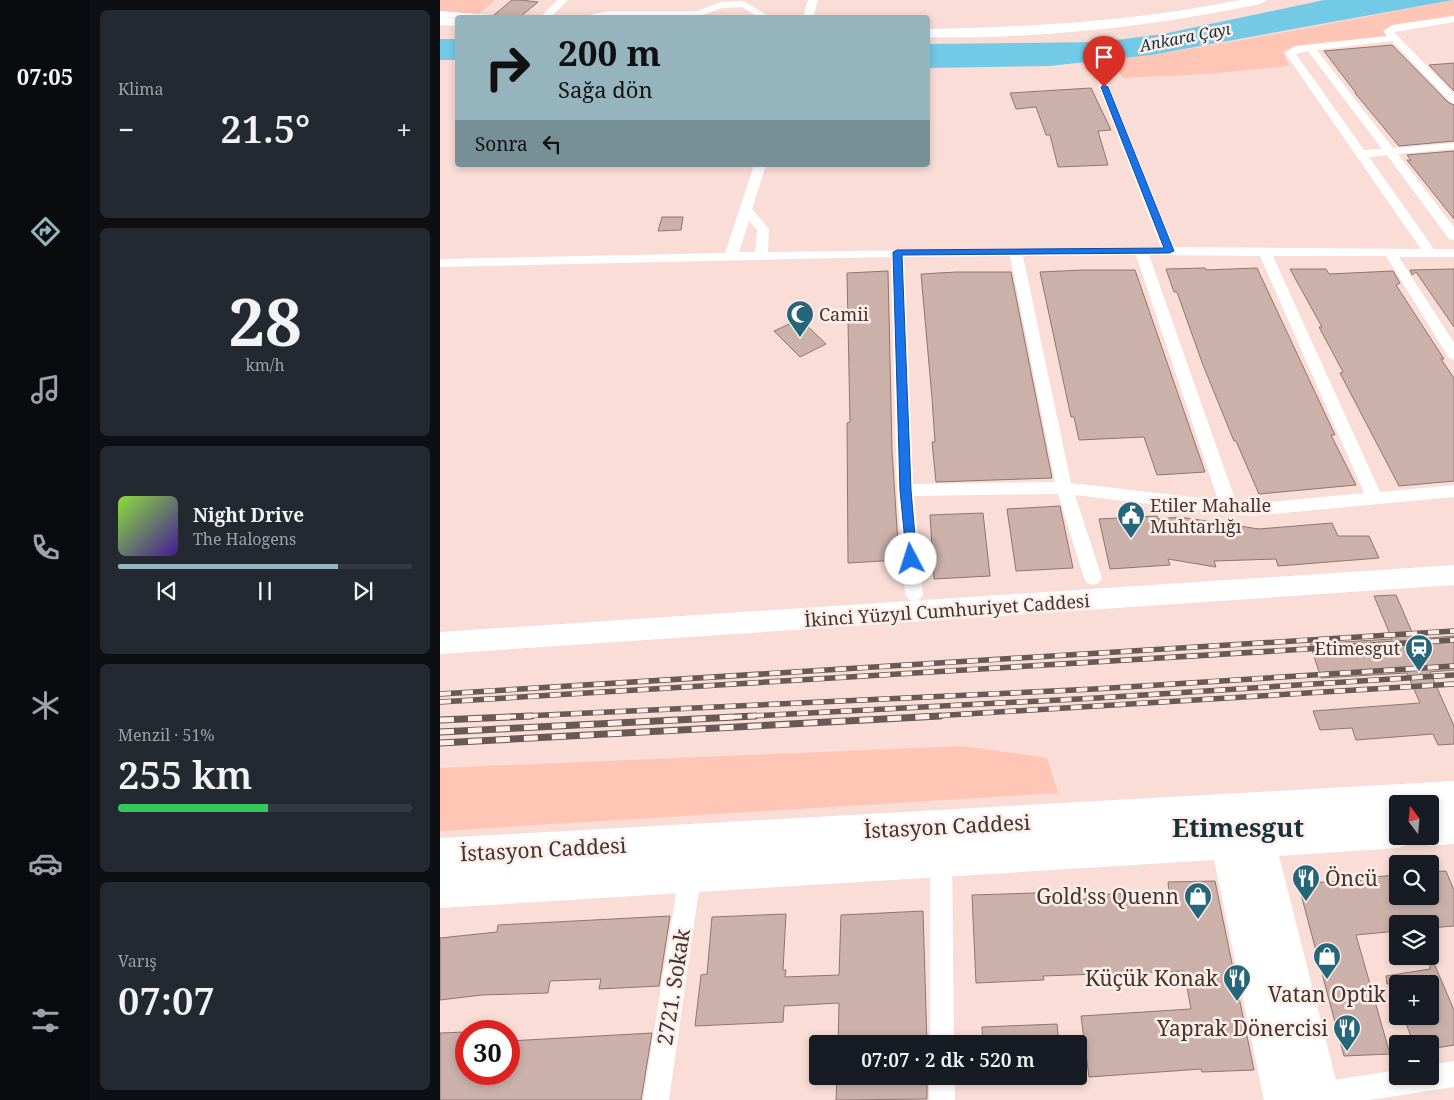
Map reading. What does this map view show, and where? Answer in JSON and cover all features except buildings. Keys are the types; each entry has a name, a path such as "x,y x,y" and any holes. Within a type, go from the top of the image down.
{"main road":[{"path":"930,24 1064,18 1214,0"},
{"path":"930,33 1012,32 1107,26 1177,16 1260,0"},
{"path":"440,21 455,22"},
{"path":"440,28 455,29"},
{"name":"İkinci Yüzyıl Cumhuriyet Caddesi","path":"440,643 1454,575"},
{"name":"İstasyon Caddesi","path":"440,890 941,860 1239,826 1454,797"},
{"path":"1239,826 1321,1097"},
{"path":"1239,826 1284,1100"},
{"name":"İstasyon Caddesi","path":"440,855 1239,826 1389,832"},
{"path":"1439,829 1454,828"}],"street":[{"path":"547,15 563,0"},
{"path":"809,15 813,0"},
{"path":"602,15 698,14 721,5 744,4 761,15"},
{"path":"440,14 455,15"},
{"path":"1454,19 1395,27 1388,31 1454,100"},
{"path":"1393,38 1294,50 1290,53 1359,154 1431,254"},
{"path":"1311,48 1454,236"},
{"path":"1097,69 1169,251"},
{"path":"1359,154 1454,146"},
{"path":"731,256 759,167"},
{"path":"746,210 763,229 761,255"},
{"path":"1141,251 1229,507"},
{"path":"440,263 897,252 1169,251 1454,254"},
{"path":"897,252 905,490 914,594"},
{"path":"1016,252 1064,488 1093,578"},
{"path":"1265,252 1375,498"},
{"path":"1391,254 1454,355"},
{"path":"905,490 1064,488 1250,510 1454,491"},
{"path":"941,860 942,1035"},
{"name":"2721. Sokak","path":"656,1100 690,875"},
{"path":"1321,1097 1454,1074"},
{"path":"942,1085 942,1100"}],"shaded area":[{"path":"440,0 495,0 477,15 440,11"},
{"path":"1454,0 1454,15 1391,28 1385,37 1293,46 1283,52 1289,66 1206,74 1123,78 1111,59 1151,55 1243,40"},
{"path":"963,746 1047,758 1058,793 440,831 440,768"}],"water":[{"name":"Ankara Çayı","path":"1324,0 1453,0 1151,55 1049,66 930,68 930,44 1101,42 1163,34"},
{"path":"440,39 455,39 455,60 440,60"}],"railway":[{"path":"440,694 1454,631"},
{"path":"440,702 1454,640"},
{"path":"505,717 1095,689 1454,666"},
{"path":"731,717 1097,698 1454,675"},
{"path":"917,717 1454,684"},
{"path":"440,720 531,716"},
{"path":"440,732 755,716"},
{"path":"440,743 940,716"}],"place":[{"name":"Camii","path":"800,338"},
{"name":"Etiler Mahalle Muhtarlığı","path":"1131,539"},
{"name":"Etimesgut","path":"1419,672"},
{"name":"Öncü","path":"1306,902"},
{"name":"Gold'ss Quenn","path":"1198,920"},
{"name":"Vatan Optik","path":"1327,980"},
{"name":"Küçük Konak","path":"1237,1002"},
{"name":"Yaprak Dönercisi","path":"1347,1052"}],"district":[{"name":"Etimesgut","path":"1238,827"}],"route":[{"path":"911,559 905,490 897,252 1169,251 1104,87"}]}
